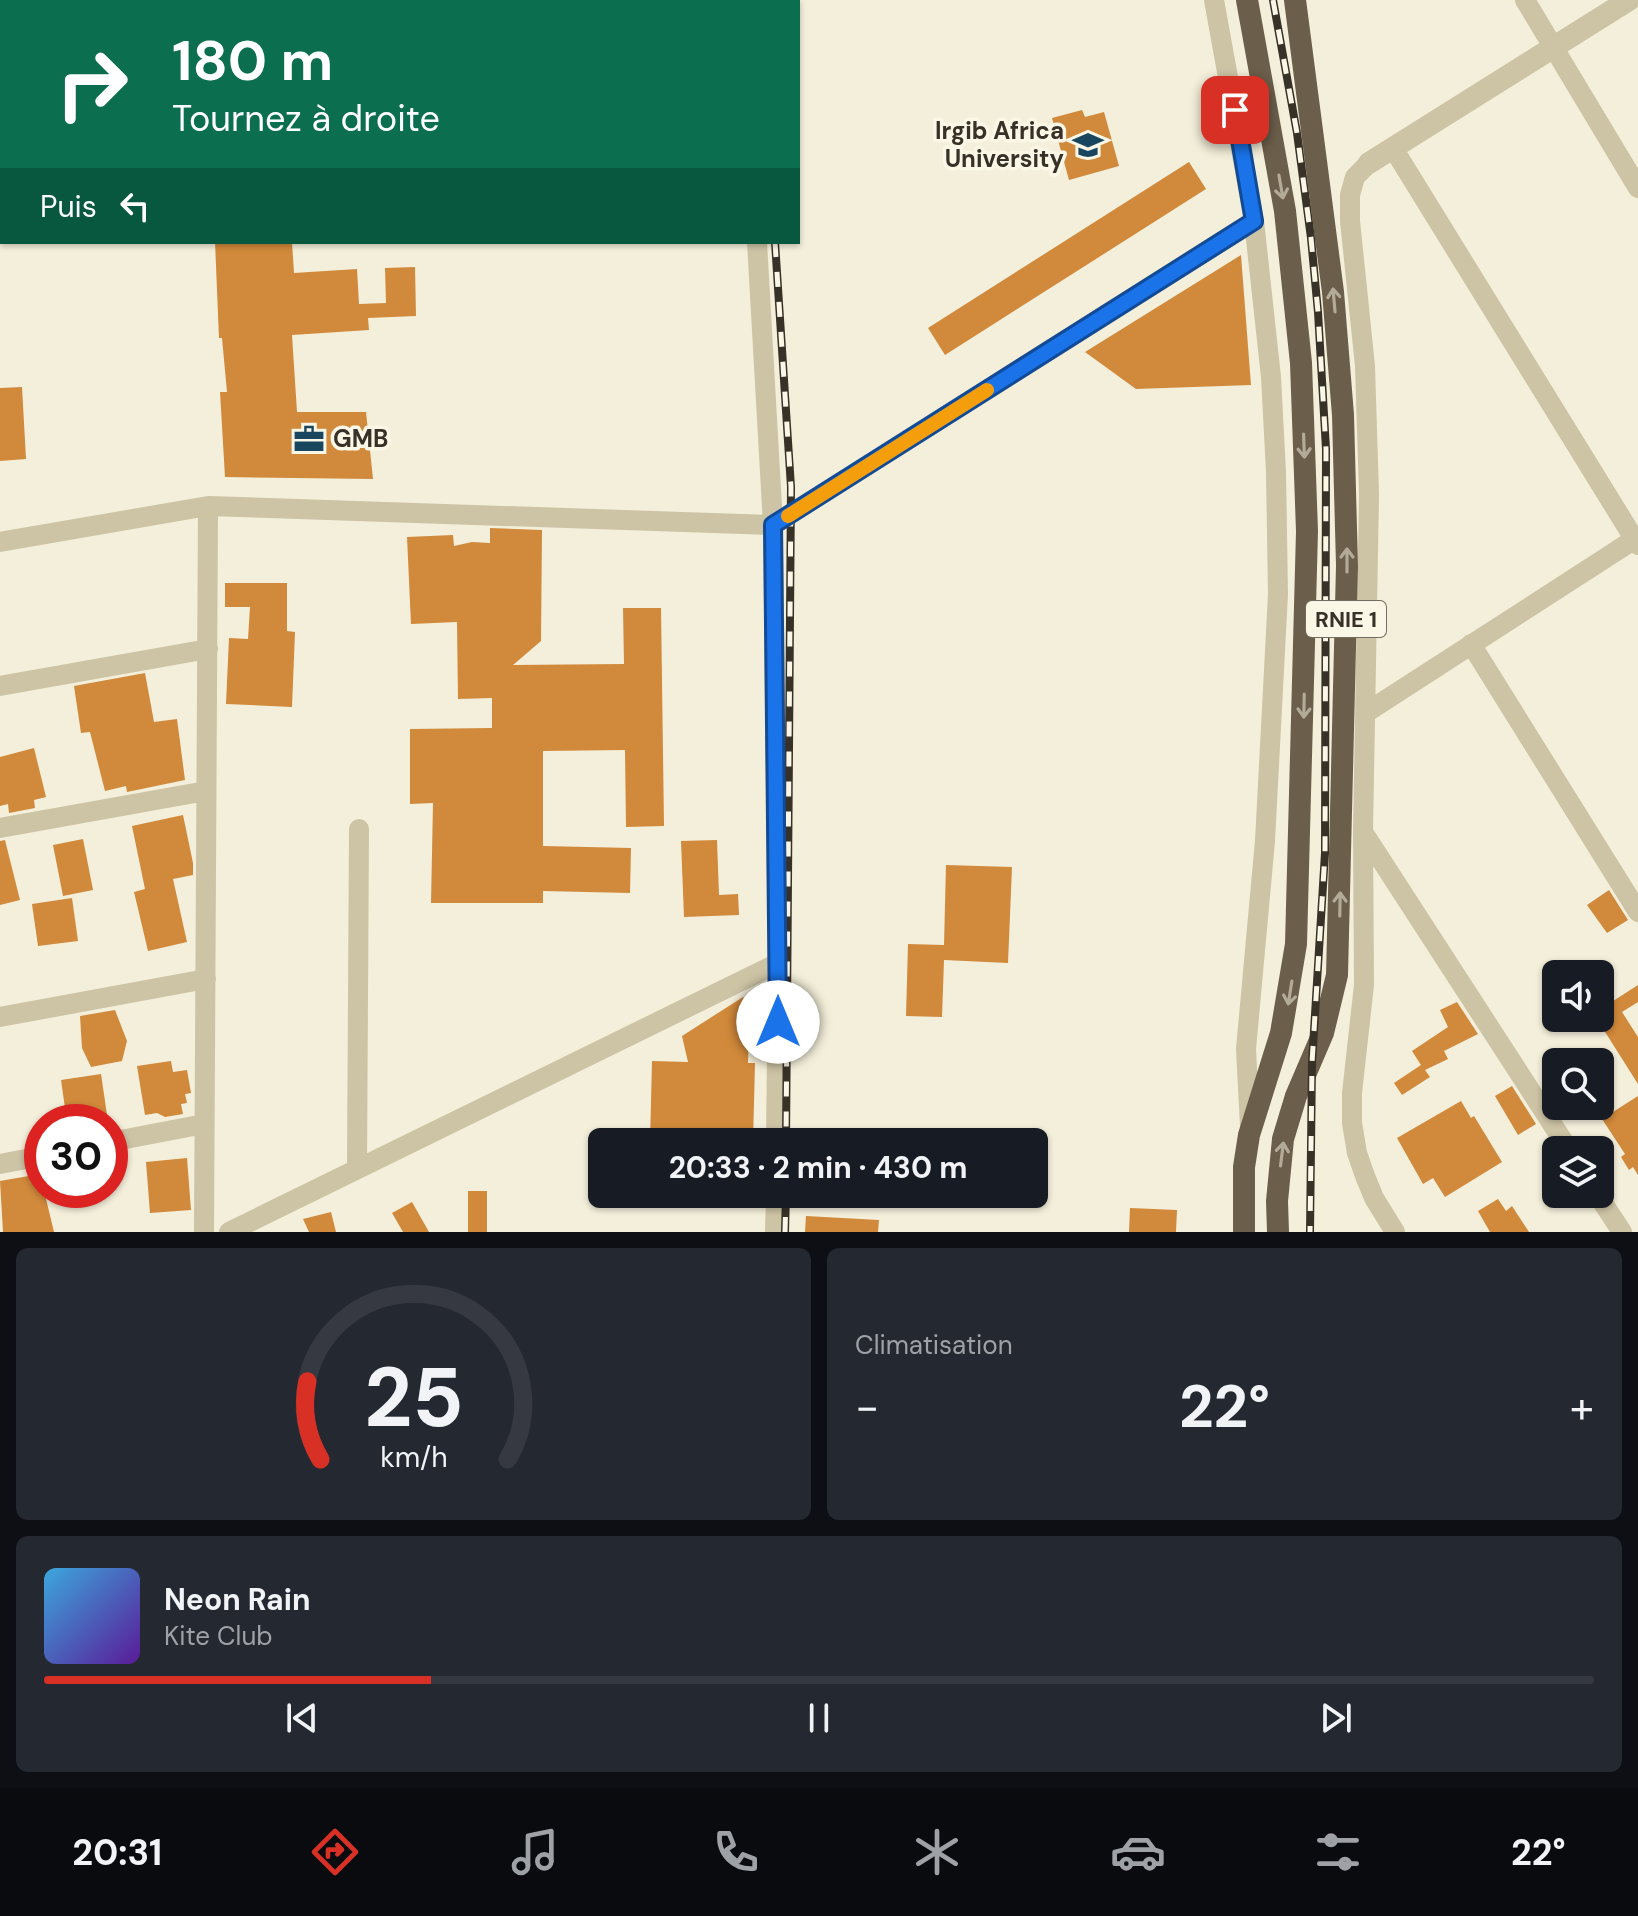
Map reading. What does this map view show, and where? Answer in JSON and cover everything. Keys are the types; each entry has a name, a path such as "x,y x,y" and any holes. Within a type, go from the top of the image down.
{"highway":[{"name":"RNIE 1","path":"1244,1232 1244,1167 1250,1130 1288,1004 1296,944 1307,531 1301,363 1285,211 1247,0"},
{"name":"RNIE 1","path":"1278,1232 1277,1201 1283,1139 1296,1096 1318,1049 1337,975 1347,581 1343,415 1333,292 1295,0"}],"street":[{"path":"1214,0 1254,221 1271,377 1278,539 1276,650 1265,841 1246,1049 1250,1130"},
{"path":"1525,0 1638,188"},
{"path":"1395,1232 1374,1198 1365,1176 1352,1123 1352,1093 1364,985 1363,832 1369,547 1365,366 1350,195 1355,177 1369,163 1629,0"},
{"path":"1367,712 1637,540 1393,148"},
{"path":"0,542 208,506 773,525 1254,221"},
{"path":"757,244 773,525 778,963 776,1128"},
{"path":"204,1232 208,506"},
{"path":"1471,644 1638,912"},
{"path":"0,686 208,649"},
{"path":"0,828 206,791"},
{"path":"357,1167 359,829"},
{"path":"1363,832 1560,1136"},
{"path":"1265,841 1300,840"},
{"path":"229,1232 778,963"},
{"path":"0,1017 206,979"},
{"path":"128,1139 204,1124"},
{"path":"0,1164 24,1159"},
{"path":"775,1232 776,1208"},
{"path":"1606,1208 1622,1232"}],"building":[{"path":"1082,110 1085,117 1104,112 1119,166 1069,180 1052,118"},
{"path":"1189,162 1206,189 945,355 928,328"},
{"path":"215,244 292,244 294,273 357,269 359,304 386,303 385,268 415,267 416,316 368,318 369,330 292,335 297,412 366,412 373,479 225,477 220,392 227,392 222,338 219,338"},
{"path":"1241,255 1251,385 1136,389 1085,352"},
{"path":"22,387 26,459 0,461 0,388"},
{"path":"490,528 542,530 541,641 513,665 624,664 623,608 661,608 664,826 626,827 625,750 543,751 543,846 631,848 630,893 543,891 543,903 431,903 433,803 410,804 410,729 492,728 492,698 458,699 457,622 411,624 407,537 453,535 454,546 472,542 490,543"},
{"path":"225,583 287,583 287,631 295,632 292,707 226,704 229,638 248,639 250,607 225,607"},
{"path":"145,673 154,722 177,719 185,780 127,792 126,786 105,791 90,732 81,733 74,686"},
{"path":"34,748 46,797 34,800 35,808 9,813 8,804 0,806 0,757"},
{"path":"183,815 193,875 173,879 187,942 148,951 134,892 145,889 132,826"},
{"path":"83,839 93,890 63,896 53,845"},
{"path":"5,840 20,900 0,905 0,841"},
{"path":"717,840 719,895 738,894 739,915 684,917 681,841"},
{"path":"946,865 1012,867 1008,963 944,960 942,1017 906,1016 908,944 944,945"},
{"path":"1609,890 1628,920 1607,933 1587,905"},
{"path":"72,898 78,941 38,946 32,904"},
{"path":"1638,985 1638,1002 1622,1012 1638,1037 1638,1084 1605,1032 1614,1032 1614,1000"},
{"path":"743,997 750,1003 748,1063 755,1063 753,1128 650,1128 652,1061 688,1062 682,1036"},
{"path":"1457,1002 1478,1034 1444,1051 1448,1059 1425,1070 1430,1077 1402,1095 1394,1083 1421,1065 1412,1051 1448,1027 1440,1010"},
{"path":"115,1010 127,1041 122,1061 91,1067 82,1048 80,1016"},
{"path":"171,1061 173,1072 187,1070 191,1093 185,1094 187,1103 181,1104 183,1114 165,1117 157,1113 145,1115 137,1066"},
{"path":"101,1074 105,1104 64,1104 61,1080"},
{"path":"1512,1086 1536,1124 1518,1135 1495,1096"},
{"path":"1638,1096 1638,1175 1633,1167 1629,1170 1621,1157 1625,1154 1603,1120 1614,1120 1614,1111"},
{"path":"1461,1101 1471,1118 1474,1116 1502,1162 1445,1197 1433,1178 1423,1184 1397,1138"},
{"path":"187,1158 191,1210 150,1213 146,1162"},
{"path":"24,1177 24,1208 48,1208 54,1232 3,1232 0,1181"},
{"path":"468,1191 487,1191 487,1232 468,1232"},
{"path":"1498,1199 1506,1211 1512,1206 1529,1232 1490,1232 1478,1211"},
{"path":"412,1202 429,1232 403,1232 392,1213"},
{"path":"1130,1208 1177,1210 1176,1232 1129,1232"},
{"path":"331,1212 336,1232 309,1232 303,1219"},
{"path":"806,1216 879,1220 878,1232 805,1232"}],"railway":[{"path":"1273,0 1297,133 1311,238 1326,449 1325,853 1312,1063 1310,1232"},
{"path":"775,244 791,487 786,1128"},
{"path":"785,1232 786,1208"}],"slow traffic":[{"path":"788,516 987,390"}],"place":[{"name":"Irgib Africa University","path":"1088,145"},
{"name":"GMB","path":"309,439"}],"route":[{"path":"778,1022 773,525 1254,221 1235,110"}]}
